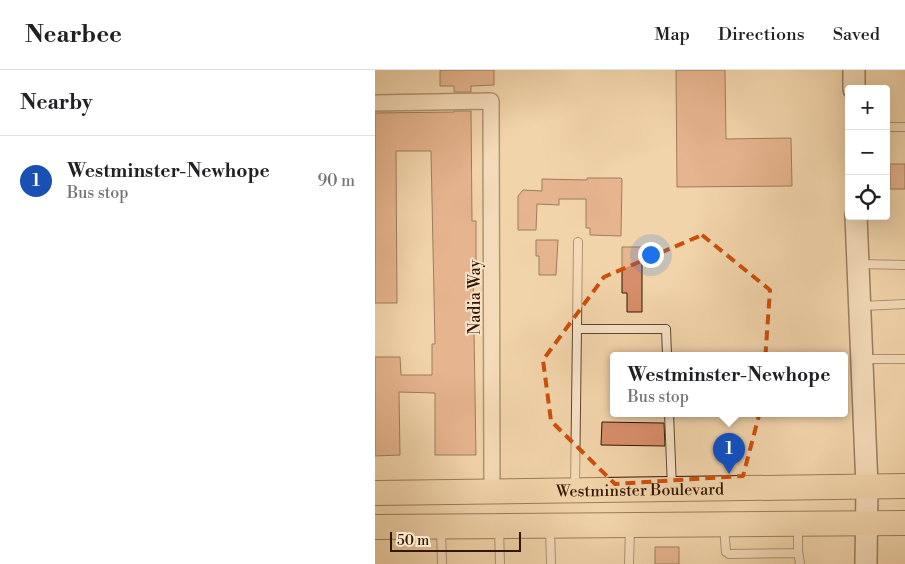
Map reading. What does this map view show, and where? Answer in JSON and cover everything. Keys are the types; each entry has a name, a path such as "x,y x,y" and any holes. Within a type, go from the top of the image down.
{"main road":[{"name":"Westminster Boulevard","path":"375,493 905,486"},
{"path":"375,527 905,523"}],"street":[{"path":"854,70 854,85"},
{"name":"Nadia Way","path":"375,103 491,101 492,492"},
{"path":"856,220 867,487 866,564"}],"lane":[{"path":"890,127 905,127"},
{"path":"575,491 578,242"},
{"path":"858,264 905,265"},
{"path":"860,306 905,304"},
{"path":"577,329 666,329 667,352"},
{"path":"862,359 905,359"},
{"path":"669,417 673,490"},
{"path":"724,524 726,552 731,554 796,553 797,551"},
{"path":"798,524 797,551 800,564"},
{"path":"629,564 630,525"},
{"path":"441,526 442,564"},
{"path":"499,526 500,564"},
{"path":"550,526 551,564"},
{"path":"731,554 731,564"}],"highlighted area":[{"path":"702,235 770,290 762,404 743,476 615,484 551,421 543,360 604,277"}],"building":[{"path":"440,70 494,70 494,85 471,86 471,92 454,92 454,86 440,86"},
{"path":"676,70 725,70 726,139 791,138 792,186 677,187"},
{"path":"471,111 472,221 476,221 476,269 473,269 476,455 435,455 435,393 399,392 400,455 375,456 375,357 400,357 401,375 432,375 432,344 435,344 431,151 396,151 397,303 375,303 375,113"},
{"path":"890,164 905,164 905,189 890,189"},
{"path":"587,178 622,179 621,236 590,235 590,228 586,228 586,199 559,199 559,205 537,204 536,230 518,230 518,196 523,190 542,191 542,179 587,180"},
{"path":"536,240 558,240 556,275 539,275 539,256 536,256"},
{"path":"622,247 642,247 642,312 627,312 627,293 622,293"},
{"path":"602,422 664,423 665,446 601,445"},
{"path":"655,547 679,547 679,564 655,564"}],"place":[{"name":"Westminster-Newhope","path":"729,474"}]}
